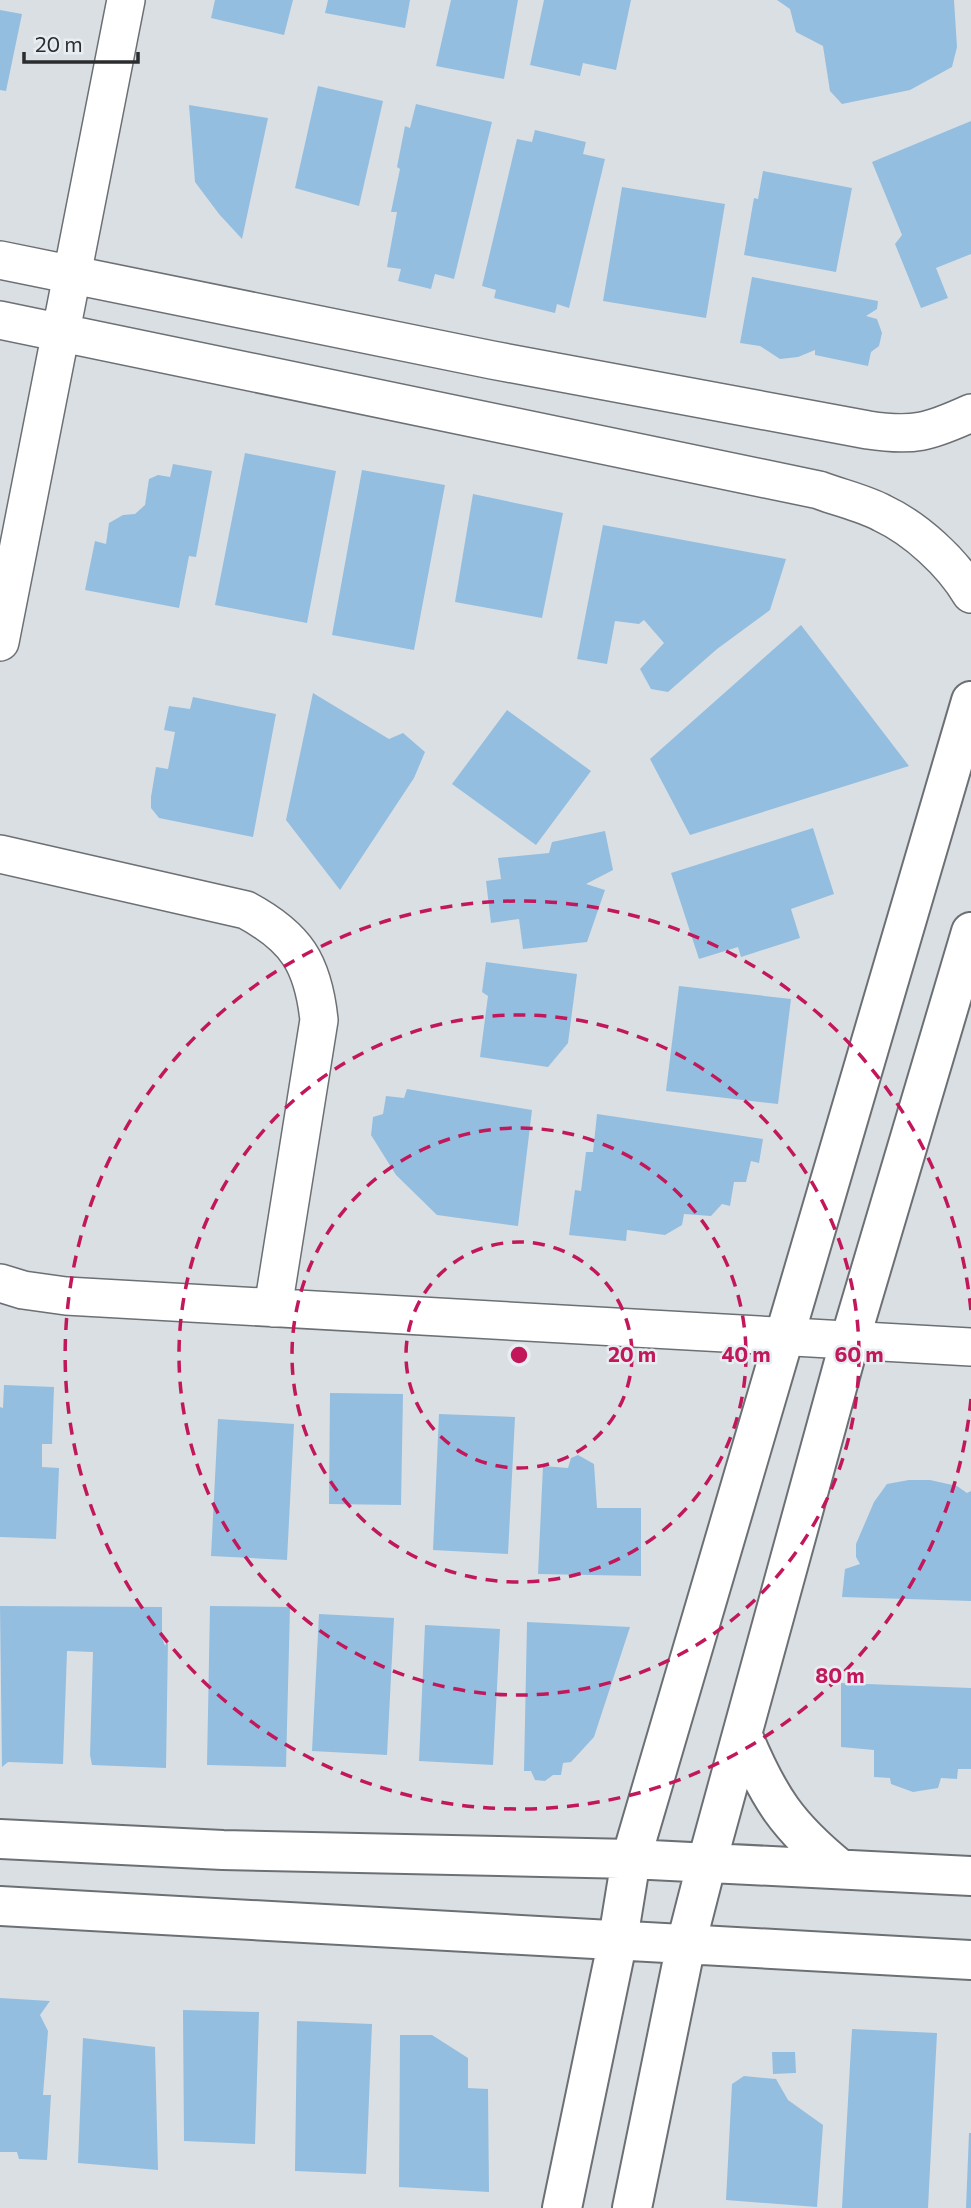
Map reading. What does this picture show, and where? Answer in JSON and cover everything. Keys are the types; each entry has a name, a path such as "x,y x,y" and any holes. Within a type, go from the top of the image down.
{"street":[{"path":"0,642 126,0"},
{"path":"0,260 492,360 899,435 920,433 971,413"},
{"path":"0,320 819,490 883,513 927,543 960,576 971,594"},
{"path":"481,419 492,360"},
{"path":"562,2208 618,1939 631,1859 971,701"},
{"path":"0,854 246,910 271,923 291,942 307,966 316,992 319,1020 273,1308"},
{"path":"632,2208 686,1944 707,1862 850,1340 971,932"},
{"path":"0,1283 23,1290 66,1296 971,1346"},
{"path":"743,1736 760,1778 781,1812 808,1843 840,1869"},
{"path":"0,1839 223,1850 631,1859 971,1876"},
{"path":"0,1906 971,1960"}],"building":[{"path":"215,0 293,0 284,35 211,18"},
{"path":"328,0 410,0 405,28 325,13"},
{"path":"451,0 518,0 504,79 436,66"},
{"path":"544,0 631,0 616,70 583,63 580,76 530,65"},
{"path":"777,0 954,0 957,47 952,67 910,90 842,104 830,91 823,46 796,32 790,9"},
{"path":"0,10 22,14 6,91 0,90"},
{"path":"318,86 383,101 359,206 295,188"},
{"path":"416,104 492,122 454,279 435,274 431,289 398,281 401,269 387,267 397,212 391,212 400,169 397,167 405,126 410,128"},
{"path":"189,105 268,118 242,239 195,182"},
{"path":"971,121 971,254 936,268 948,298 921,308 895,244 902,235 872,162"},
{"path":"535,130 586,142 583,154 605,159 569,308 557,304 555,313 494,298 496,290 482,286 517,139 532,142"},
{"path":"763,171 852,188 836,272 744,255 754,198 758,199"},
{"path":"622,187 725,204 706,318 603,301"},
{"path":"752,277 878,301 877,309 866,316 877,319 882,333 879,346 871,352 868,366 815,355 815,350 798,357 780,359 760,346 740,343"},
{"path":"245,453 336,471 307,623 215,605"},
{"path":"173,464 212,471 196,557 189,556 179,608 85,590 95,541 106,544 109,523 123,515 135,514 145,505 149,479 158,475 170,477"},
{"path":"362,470 445,485 414,650 332,635"},
{"path":"473,494 563,513 542,618 455,602"},
{"path":"603,525 786,559 770,610 717,649 668,692 651,689 640,669 664,643 644,620 639,624 615,621 607,664 577,659"},
{"path":"801,625 909,766 690,835 650,759"},
{"path":"313,693 389,739 403,733 425,752 414,778 340,890 286,820"},
{"path":"193,697 276,714 253,837 159,818 151,808 156,767 168,769 175,732 164,730 169,706 190,709"},
{"path":"507,710 591,771 536,845 452,784"},
{"path":"813,828 834,894 791,909 800,938 741,957 738,947 699,959 671,873"},
{"path":"605,831 613,870 586,884 605,890 587,942 523,949 519,919 491,923 486,881 501,879 498,858 549,853 552,842"},
{"path":"486,962 577,974 568,1043 548,1067 480,1057 488,996 482,992"},
{"path":"679,986 791,999 778,1104 666,1091"},
{"path":"407,1089 532,1110 518,1226 437,1215 396,1175 371,1135 373,1117 383,1114 386,1096 404,1098"},
{"path":"597,1114 763,1139 759,1163 751,1161 746,1182 734,1182 730,1206 722,1204 711,1216 684,1214 682,1225 665,1235 627,1230 626,1241 569,1235 575,1190 581,1191 586,1152 593,1152"},
{"path":"4,1385 54,1387 52,1444 42,1444 42,1467 59,1468 56,1539 0,1537 0,1407 3,1408"},
{"path":"330,1393 403,1394 401,1505 329,1504"},
{"path":"439,1414 515,1417 508,1554 433,1550"},
{"path":"218,1419 294,1424 287,1560 211,1556"},
{"path":"578,1455 594,1464 597,1508 641,1508 641,1576 538,1574 543,1466 568,1468 571,1458"},
{"path":"930,1480 957,1486 967,1493 971,1491 971,1601 842,1597 845,1569 860,1564 856,1557 856,1544 874,1502 887,1484"},
{"path":"0,1606 162,1607 162,1637 165,1646 168,1639 166,1768 92,1765 93,1652 67,1651 63,1764 8,1762 2,1767"},
{"path":"210,1606 290,1607 286,1767 207,1765"},
{"path":"319,1614 394,1618 387,1755 312,1751"},
{"path":"527,1622 630,1627 594,1737 571,1762 563,1763 561,1775 553,1775 545,1781 535,1780 531,1771 524,1771"},
{"path":"425,1625 500,1629 493,1765 419,1761"},
{"path":"841,1683 971,1688 971,1769 958,1769 957,1779 941,1778 938,1788 913,1792 891,1784 890,1778 874,1777 874,1750 841,1747"},
{"path":"0,1998 50,2001 40,2015 48,2031 43,2095 51,2095 47,2160 19,2159 17,2152 0,2152"},
{"path":"183,2010 259,2012 255,2144 184,2141"},
{"path":"297,2021 372,2024 366,2174 295,2171"},
{"path":"852,2029 937,2033 928,2208 842,2208"},
{"path":"400,2035 432,2035 468,2058 468,2088 488,2089 489,2192 399,2187"},
{"path":"83,2038 155,2047 158,2170 78,2163"},
{"path":"772,2052 795,2052 796,2073 773,2074"},
{"path":"744,2076 776,2079 788,2100 823,2125 817,2207 726,2200 732,2084"},
{"path":"969,2133 971,2208 966,2208"}]}
